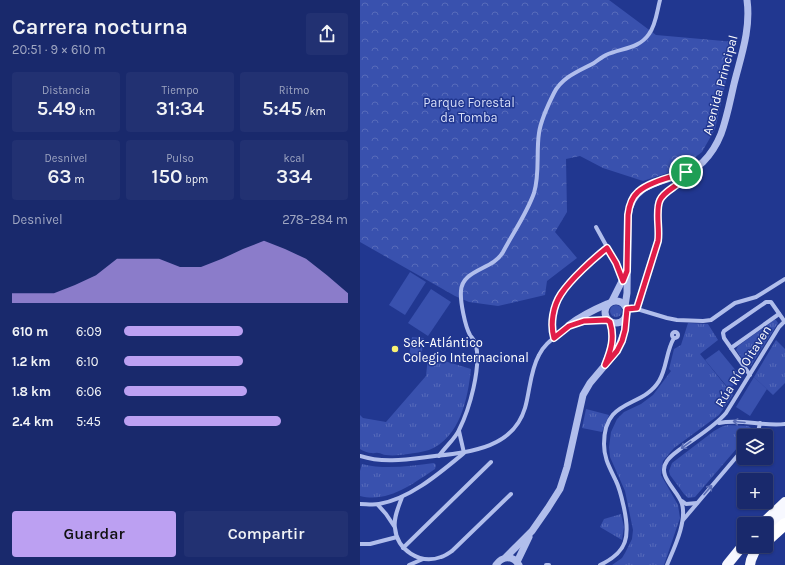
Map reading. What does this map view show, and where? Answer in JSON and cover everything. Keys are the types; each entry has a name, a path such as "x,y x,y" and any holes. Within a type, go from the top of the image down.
{"highway":[{"path":"773,534 785,524"}],"main road":[{"path":"769,517 785,502"},
{"path":"773,525 785,513"},
{"path":"727,565 737,553"},
{"path":"750,565 756,553"}],"street":[{"path":"439,456 459,431 468,408 477,366 475,341 470,335 462,304 461,291 463,283 468,275 492,264 501,255 527,208 534,193 536,183 539,131 555,92 562,82 577,71 606,55 631,48 645,39 652,28 660,0"},
{"name":"Avenida Principal","path":"626,308 629,206 632,199 638,192 647,186 686,172 702,162 713,151 721,135 746,37 748,22 747,0"},
{"path":"637,308 658,241 658,207 660,201 664,194 680,182 685,176 686,172"},
{"path":"596,227 616,263 623,281"},
{"path":"554,338 551,328 554,312 561,294 607,248"},
{"path":"605,365 612,342 613,330 604,310 623,281 627,271"},
{"path":"626,308 637,308 666,318 703,321 711,320 735,303 756,297 785,279"},
{"path":"360,456 372,460 385,461 439,456 464,453 486,447 497,442 510,433 520,420 525,408 534,366 538,355 545,346 586,313 610,302 620,301 626,308 625,330 622,341 617,351 590,383 583,395 567,467 560,489 532,531 506,558 499,561 496,565"},
{"path":"750,375 724,338 724,331 766,302 771,302 785,321"},
{"path":"731,348 779,314"},
{"path":"569,326 584,321 620,322 625,318"},
{"name":"Rúa Río Oitaven","path":"718,423 726,414 779,327 785,321"},
{"path":"600,565 612,560 619,553 625,542 628,527 622,499 616,481 604,455 606,428 614,413 624,404 642,397 658,382 674,338"},
{"path":"668,565 683,520 684,510 677,493 664,475 666,462 673,454 718,423 733,421 785,424"},
{"path":"759,429 760,423"},
{"path":"459,431 464,453"},
{"path":"360,504 378,505 402,497 442,472 464,453"},
{"path":"683,520 737,456"},
{"path":"403,548 491,462"},
{"path":"408,565 423,559 442,557 452,551 510,494"},
{"path":"394,526 402,497"},
{"path":"681,501 686,504 697,503"},
{"path":"378,505 394,526 397,538 403,548 413,555 423,559"},
{"path":"506,558 510,558 518,563 532,531"},
{"path":"360,544 370,544 397,538"}],"green space":[{"name":"Parque Forestal da Tomba","path":"360,0 609,0 656,35 735,42 715,129 702,152 680,169 643,181 603,168 580,156 566,159 567,212 555,232 577,258 547,281 545,295 498,306 469,302 455,296 360,242"},
{"path":"410,272 426,282 405,315 389,305"},
{"path":"431,289 451,302 428,336 408,323"},
{"path":"616,305 620,307 622,311 620,315 616,317 612,315 610,311 612,307"},
{"path":"774,320 778,323 751,366 748,367 736,350 738,346"},
{"path":"688,323 708,324 718,340 700,354 733,395 719,415 674,448 663,461 661,475 678,505 680,518 664,565 612,565 622,558 625,553 632,539 633,530 625,491 610,457 609,447 611,432 617,419 624,412 641,404 653,395 671,371 669,369 674,349 681,345"},
{"path":"412,337 424,338 421,358 409,356"},
{"path":"776,340 785,349 785,383 773,395 754,377"},
{"path":"719,350 742,378 729,389 705,360"},
{"path":"428,356 471,369 465,404 455,427 440,444 429,450 421,452 385,455 369,453 360,449 360,415 363,418 386,422 426,376"},
{"path":"754,377 767,389 750,416 736,407"},
{"path":"586,409 609,415 602,432 582,428"},
{"path":"727,425 748,426 751,429 737,429 737,448 695,497 688,498 670,475 669,471 672,463 721,427"},
{"path":"434,463 436,465 435,469 400,491 381,497 360,496 360,471 362,464 389,467"},
{"path":"621,514 624,527 622,540 600,527 604,519"}],"place":[{"name":"Sek-Atlántico Colegio Internacional","path":"395,349"}],"route":[{"path":"686,172 683,179 664,194 660,201 658,207 658,241 637,308 627,309 625,330 617,351 605,365 611,350 613,336 613,330 610,322 607,320 595,319 569,326 554,338 551,328 554,312 561,294 607,248 613,256 623,281 627,271 628,215 629,206 632,199 638,192 647,186 686,172"}]}
